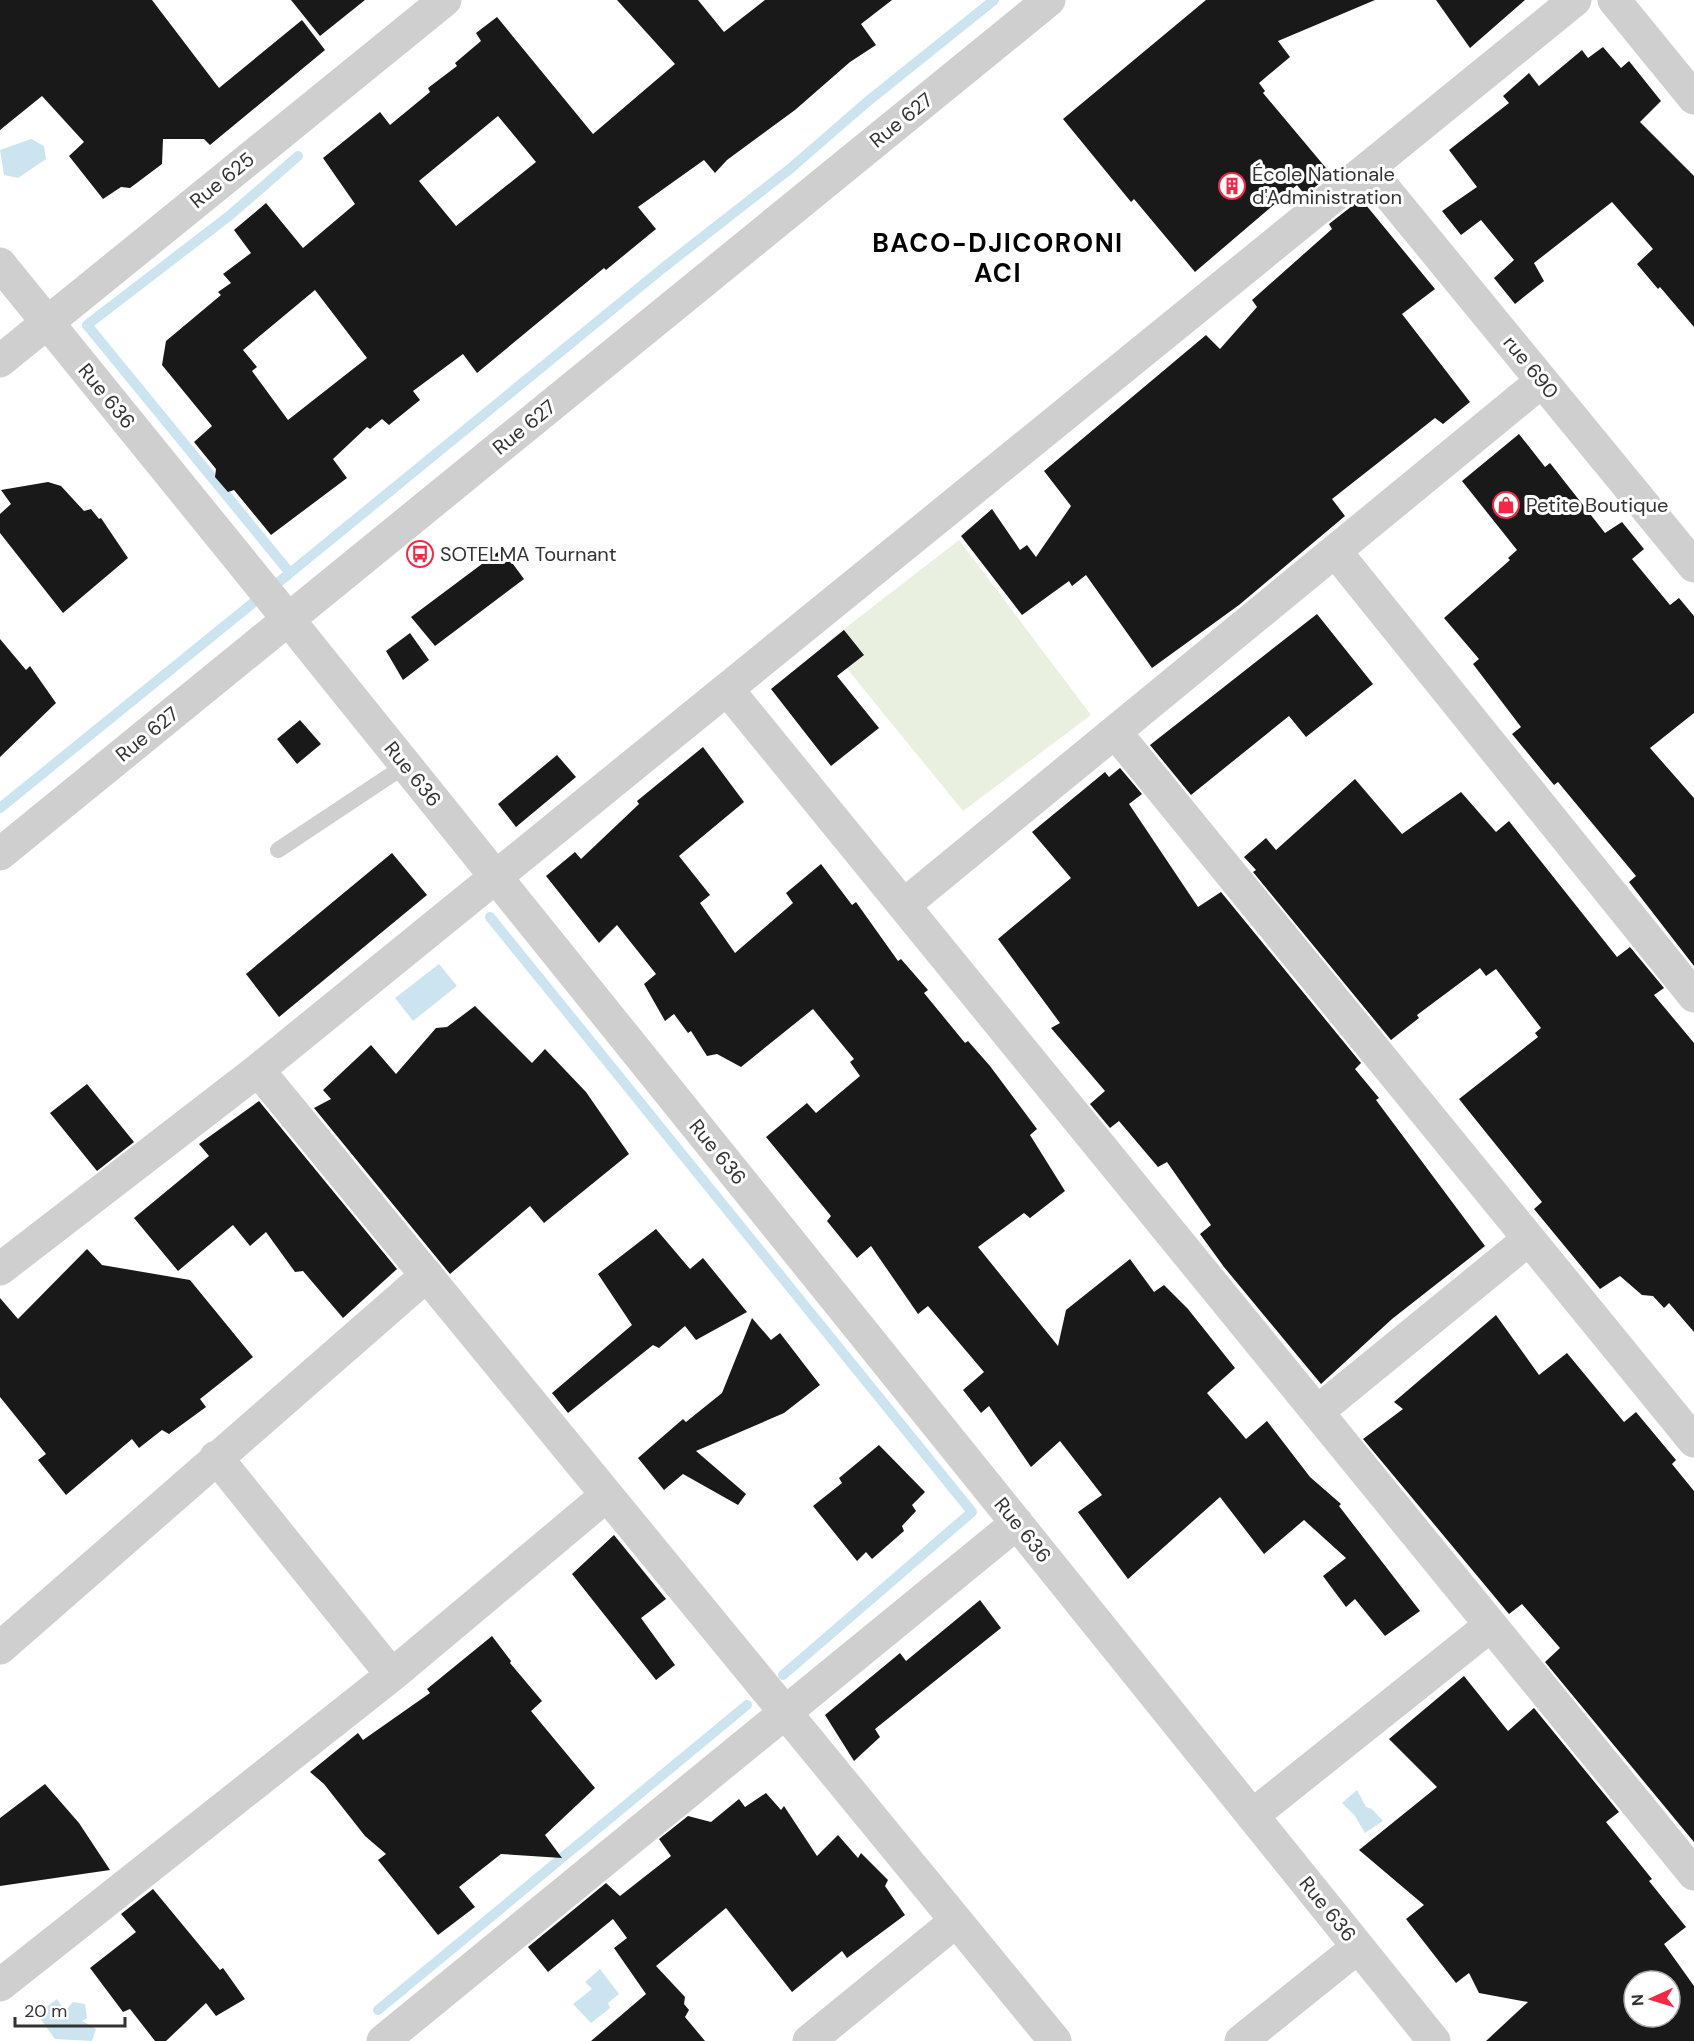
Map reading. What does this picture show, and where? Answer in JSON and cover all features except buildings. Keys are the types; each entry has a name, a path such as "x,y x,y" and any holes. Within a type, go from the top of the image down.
{"street":[{"name":"Rue 625","path":"0,361 445,0"},
{"name":"Rue 627","path":"0,854 1049,0"},
{"path":"0,1269 258,1070 1575,0"},
{"path":"1614,0 1694,98"},
{"name":"rue 690","path":"1368,169 1694,566"},
{"name":"Rue 636","path":"0,264 1434,2041"},
{"path":"904,905 1542,381"},
{"path":"1335,551 1694,996"},
{"path":"727,688 1694,1874"},
{"path":"1115,732 1694,1441"},
{"path":"258,1070 1055,2041"},
{"path":"1317,1413 1529,1239"},
{"path":"0,1648 427,1275"},
{"path":"216,1457 392,1676"},
{"path":"0,1986 392,1676 607,1495"},
{"path":"382,2041 1017,1523"},
{"path":"1253,1815 1491,1625"},
{"path":"809,2041 956,1921"},
{"path":"1241,2041 1358,1947"}],"lane":[{"path":"278,850 406,765"}],"green space":[{"path":"959,540 1091,715 963,811 826,643"}],"water":[{"path":"31,139 44,146 46,159 18,178 4,175 0,150"},
{"path":"439,964 457,986 413,1021 395,998"},
{"path":"1357,1790 1366,1807 1372,1809 1383,1821 1365,1833 1355,1816 1342,1803"},
{"path":"600,1969 619,1994 608,2003 610,2008 591,2023 573,2004 592,1989 585,1982"},
{"path":"57,1999 65,2011 73,2002 85,2004 87,2018 82,2021 96,2029 92,2041 55,2039 37,2014"}],"waterway":[{"path":"290,573 663,268 791,168 867,102 994,0"},
{"path":"0,808 290,573 87,325 229,216 298,156"},
{"path":"490,917 972,1512 783,1675"},
{"path":"378,2010 747,1705"}],"place":[{"name":"École Nationale d'Administration","path":"1232,186"},
{"name":"Petite Boutique","path":"1506,505"},
{"name":"SOTELMA Tournant","path":"420,554"}],"district":[{"name":"BACO-DJICORONI ACI","path":"998,258"}]}
